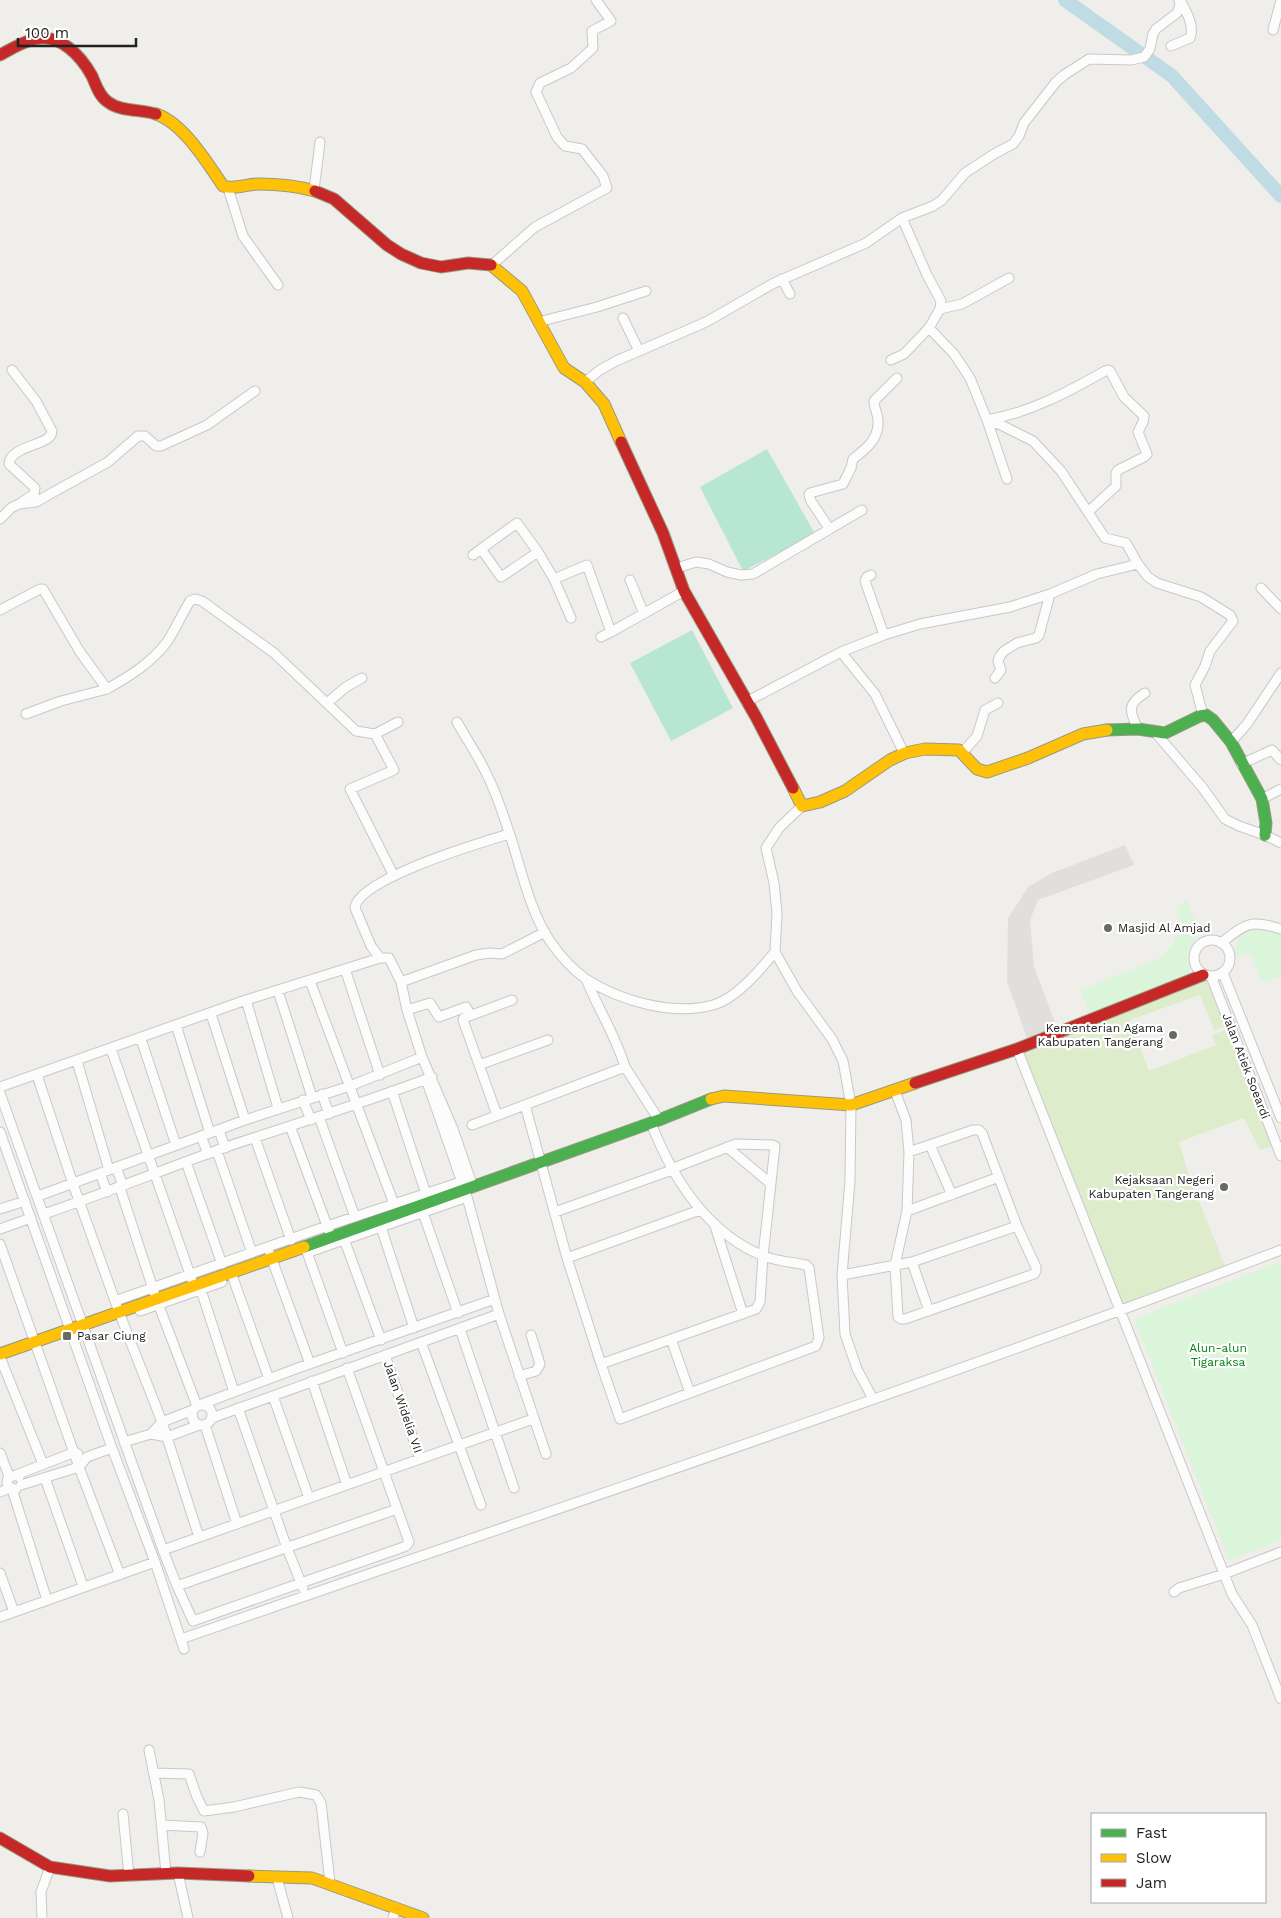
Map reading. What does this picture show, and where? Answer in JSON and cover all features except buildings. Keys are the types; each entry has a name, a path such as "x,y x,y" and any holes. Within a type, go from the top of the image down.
{"street":[{"path":"492,265 535,227 607,188 603,176 582,149 565,146 557,137 536,92 540,83 571,68 593,48 592,31 611,21 596,0"},
{"path":"1171,46 1190,38 1192,33 1189,19 1179,0"},
{"path":"585,382 600,370 706,322 782,279 866,243 902,218 938,203 965,172 1013,144 1019,136 1024,122 1056,82 1081,64 1089,59 1131,60 1144,57 1150,49 1156,29 1177,13 1180,6 1179,0"},
{"path":"1273,30 1281,0"},
{"path":"0,55 38,38 58,42 72,49 87,66 103,98 109,103 117,107 149,111 174,122 223,186 228,188 258,184 295,186 314,190 334,199 387,245 401,254 421,263 441,267 468,263 492,265 522,291 564,368 585,382 604,404 633,465 677,568 684,591 756,717 802,806"},
{"path":"314,190 320,142"},
{"path":"228,188 242,236 278,285"},
{"path":"890,360 904,354 929,328 940,309 941,301 927,275 902,218"},
{"path":"940,309 962,304 1009,278"},
{"path":"782,279 790,294"},
{"path":"538,322 597,307 646,291"},
{"path":"623,318 639,352"},
{"path":"929,328 954,354 970,378 1006,478"},
{"path":"0,519 11,508 34,494 35,488 9,464 10,458 14,454 47,440 52,431 36,401 12,370"},
{"path":"986,420 1006,417 1040,404 1073,390 1108,370 1124,397 1144,416 1138,432 1146,454 1144,457 1118,470 1116,473 1116,486 1089,511"},
{"path":"829,528 809,498 810,492 843,484 853,458 867,448 874,439 878,420 874,401 897,378"},
{"path":"20,504 36,502 108,462 140,436 145,436 158,447 207,425 255,391"},
{"path":"986,420 1001,425 1033,441 1061,471 1105,538 1126,544 1138,564 1152,580 1201,596 1232,618 1232,621 1210,651 1205,666 1195,684 1203,715"},
{"path":"677,568 696,562 709,564 727,572 740,575 753,574 862,510"},
{"path":"473,555 517,523 538,552 554,579 570,618"},
{"path":"481,549 501,577 538,552"},
{"path":"746,702 841,652 884,635 920,624 1010,607 1050,594 1097,574 1138,564"},
{"path":"554,579 587,565 611,632"},
{"path":"871,575 865,581 884,635"},
{"path":"630,580 644,614"},
{"path":"1261,588 1281,609"},
{"path":"0,610 43,589 80,652 107,689"},
{"path":"601,637 684,591"},
{"path":"995,678 1002,670 998,660 1004,651 1017,643 1039,635 1050,594"},
{"path":"26,714 61,701 107,689 136,673 168,640 190,601 195,599 202,601 274,653 356,731 375,734 398,722"},
{"path":"841,652 875,694 904,753"},
{"path":"1231,742 1247,724 1281,673"},
{"path":"327,703 346,687 362,678"},
{"path":"1138,729 1131,715 1131,705 1145,693"},
{"path":"963,752 977,736 985,710 998,703"},
{"path":"873,1399 857,1369 845,1334 842,1275 850,1181 851,1106 843,1062 832,1039 797,991 775,952 776,906 774,883 766,848 779,828 802,806 817,803 838,795 869,776 885,763 904,753 919,749 959,750 963,752 972,765 981,771 987,772 1028,758 1083,734 1104,730 1138,729 1165,733 1206,715 1214,720 1231,742 1241,764 1262,799 1266,823 1265,835"},
{"path":"457,722 488,775 533,906 550,942 575,971 586,979 610,991 653,1007 684,1009 714,1005 736,993 775,952"},
{"path":"1154,731 1202,787 1225,819 1281,843"},
{"path":"375,734 394,770 350,789 394,876"},
{"path":"1241,764 1272,750 1281,760"},
{"path":"1262,799 1281,789"},
{"path":"380,958 371,946 355,904 368,890 419,863 509,834"},
{"path":"1221,943 1244,926 1256,923 1281,929"},
{"path":"400,982 476,955 502,954 545,932"},
{"path":"43,1464 0,1356 34,1340 195,1285 378,1219 422,1201 655,1122 716,1097 724,1096 851,1106 1016,1049 1207,976 1223,973 1228,966 1230,957 1227,949 1221,943 1214,940 1207,941 1196,950 1194,964 1207,976"},
{"path":"0,1088 246,1000 380,958 390,959 400,982 429,1078 453,1129 499,1314 546,1454"},
{"path":"345,969 380,1075"},
{"name":"Jalan Atiek Soeardi","path":"1223,973 1281,1118"},
{"name":"Jalan Atiek Soeardi","path":"1207,976 1281,1156"},
{"path":"525,1105 566,1258 620,1419 816,1346 819,1342 816,1310 808,1268 806,1265 762,1256 733,1240 700,1210 671,1169 655,1122 625,1067 620,1048 598,1008 586,979"},
{"path":"310,981 394,1204"},
{"path":"278,991 308,1099 355,1217"},
{"path":"246,1000 278,1108"},
{"path":"497,1115 463,1020 470,1014 512,1000"},
{"path":"407,1010 430,1003 439,1017 466,1007 470,1014"},
{"path":"211,1014 245,1120"},
{"path":"176,1025 210,1133 252,1253"},
{"path":"141,1038 176,1146"},
{"path":"479,1065 548,1040"},
{"path":"111,1049 154,1174 234,1392"},
{"path":"1016,1049 1232,1594 1252,1625 1281,1699"},
{"path":"38,1196 278,1108 350,1086 422,1058"},
{"path":"77,1061 121,1187 156,1297 198,1407 193,1419 202,1425 237,1524"},
{"path":"472,1125 625,1067"},
{"path":"37,1075 79,1202 118,1310 167,1436 199,1537"},
{"path":"44,1214 217,1151 315,1119 429,1078"},
{"path":"392,1091 422,1201 458,1312"},
{"path":"895,1091 906,1120 909,1152 907,1212 895,1265 898,1317 905,1319 1034,1274 1036,1267 1017,1226 982,1133 979,1130 973,1130 909,1152"},
{"path":"0,1093 163,1550 193,1621 406,1546 409,1542 348,1368"},
{"path":"322,1094 329,1114"},
{"path":"290,1126 330,1235"},
{"path":"0,1132 112,1448 155,1562 184,1649"},
{"path":"210,1133 217,1151"},
{"path":"255,1138 291,1240"},
{"path":"555,1212 736,1144 772,1145 776,1149 762,1256 760,1302 756,1309 600,1364"},
{"path":"930,1145 952,1195"},
{"path":"728,1147 771,1184"},
{"path":"186,1162 222,1264"},
{"path":"100,1174 107,1192"},
{"path":"907,1212 999,1177"},
{"path":"0,1210 25,1201"},
{"path":"195,1285 233,1278 271,1256 291,1240 330,1235 344,1239 378,1219 394,1204 422,1201"},
{"path":"566,1258 700,1210"},
{"path":"195,1285 222,1264 252,1253 271,1256 307,1252 355,1217 378,1219"},
{"path":"0,1229 31,1218"},
{"path":"378,1219 411,1329 412,1345"},
{"path":"714,1223 743,1314"},
{"path":"842,1275 912,1262 1017,1226"},
{"path":"344,1239 381,1340"},
{"path":"0,1244 79,1467 120,1575"},
{"path":"181,1639 873,1399 1281,1250"},
{"path":"307,1252 343,1352"},
{"path":"271,1256 312,1364 311,1382 347,1485"},
{"path":"912,1262 928,1311"},
{"path":"233,1278 269,1379"},
{"path":"150,1434 162,1422 234,1392 495,1299"},
{"path":"124,1442 150,1434 167,1436 202,1425 212,1418 238,1408 499,1314"},
{"path":"425,1324 425,1340 459,1445 481,1505"},
{"path":"460,1329 514,1488"},
{"path":"519,1376 536,1371 540,1367 531,1335"},
{"path":"671,1339 690,1393"},
{"name":"Jalan Widelia VII","path":"385,1355 420,1459"},
{"path":"298,1368 311,1382"},
{"path":"273,1396 309,1498"},
{"path":"198,1407 210,1408 212,1418"},
{"path":"238,1408 305,1595"},
{"path":"163,1550 533,1419"},
{"path":"0,1492 18,1489 21,1485 79,1467 87,1457 112,1448"},
{"path":"8,1477 75,1452 87,1457"},
{"path":"0,1453 8,1477 7,1483 11,1489 47,1600"},
{"path":"8,1477 21,1479 21,1485"},
{"path":"45,1478 82,1586"},
{"path":"177,1586 397,1509"},
{"path":"1174,1592 1179,1588 1224,1574 1281,1552"},
{"path":"0,1617 82,1586 155,1562"},
{"path":"0,1573 14,1612"},
{"path":"149,1750 160,1800 166,1873"},
{"path":"154,1773 189,1774 204,1811 234,1807 299,1792 316,1795 321,1803 330,1883"},
{"path":"123,1814 129,1876"},
{"path":"161,1825 200,1827 203,1832 200,1852"},
{"path":"0,1838 50,1867 110,1876 178,1873 312,1878 330,1883 395,1912 423,1918"},
{"path":"42,1918 41,1892 50,1867"},
{"path":"178,1873 188,1918"},
{"path":"277,1878 288,1918"}],"green space":[{"path":"767,449 815,534 743,571 700,487"},
{"path":"692,630 733,708 671,741 630,663"},
{"path":"1187,900 1199,932 1188,950 1187,958 1190,971 1187,978 1090,1016 1080,990 1162,957 1173,943 1182,923 1176,908"},
{"path":"1258,927 1281,933 1281,976 1262,982 1251,953 1236,957 1235,952 1240,938 1248,931"},
{"path":"1203,976 1211,978 1229,1025 1214,1030 1200,995 1130,1020 1149,1071 1216,1045 1212,1035 1231,1028 1275,1145 1260,1150 1244,1118 1179,1142 1189,1176 1225,1266 1121,1305 1018,1049"},
{"name":"Alun-alun Tigaraksa","path":"1281,1261 1281,1540 1229,1560 1134,1319"}],"shaded area":[{"path":"1125,845 1134,865 1038,900 1030,920 1034,967 1058,1030 1028,1041 1007,981 1008,918 1028,887 1052,873"}],"waterway":[{"path":"1065,0 1172,76 1281,196"}],"traffic: fast":[{"path":"1107,730 1138,729 1165,733 1206,715 1213,720 1231,742 1262,799 1266,823 1265,835"},
{"path":"304,1247 659,1120 711,1099"}],"traffic: slow":[{"path":"156,114 166,119 185,134 223,186 273,184 315,191"},
{"path":"491,265 522,291 564,368 585,382 604,404 621,442"},
{"path":"793,788 802,806 820,802 845,791 890,760 905,753 925,749 959,750 977,769 987,772 1028,758 1083,734 1107,730"},
{"path":"711,1099 724,1096 851,1105 915,1083"},
{"path":"0,1354 304,1247"},
{"path":"249,1876 312,1878 423,1918"}],"traffic: jam":[{"path":"0,55 30,40 53,39 69,48 82,61 105,100 125,109 156,114"},
{"path":"315,191 334,199 387,245 421,263 441,267 468,263 491,265"},
{"path":"621,442 663,533 684,591 756,717 793,788"},
{"path":"915,1083 1017,1049 1203,975"},
{"path":"0,1838 50,1867 110,1876 178,1873 249,1876"}],"place":[{"name":"Masjid Al Amjad","path":"1108,928"},
{"name":"Kementerian Agama Kabupaten Tangerang","path":"1173,1035"},
{"name":"Kejaksaan Negeri Kabupaten Tangerang","path":"1224,1187"},
{"name":"Pasar Ciung","path":"67,1336"}]}
